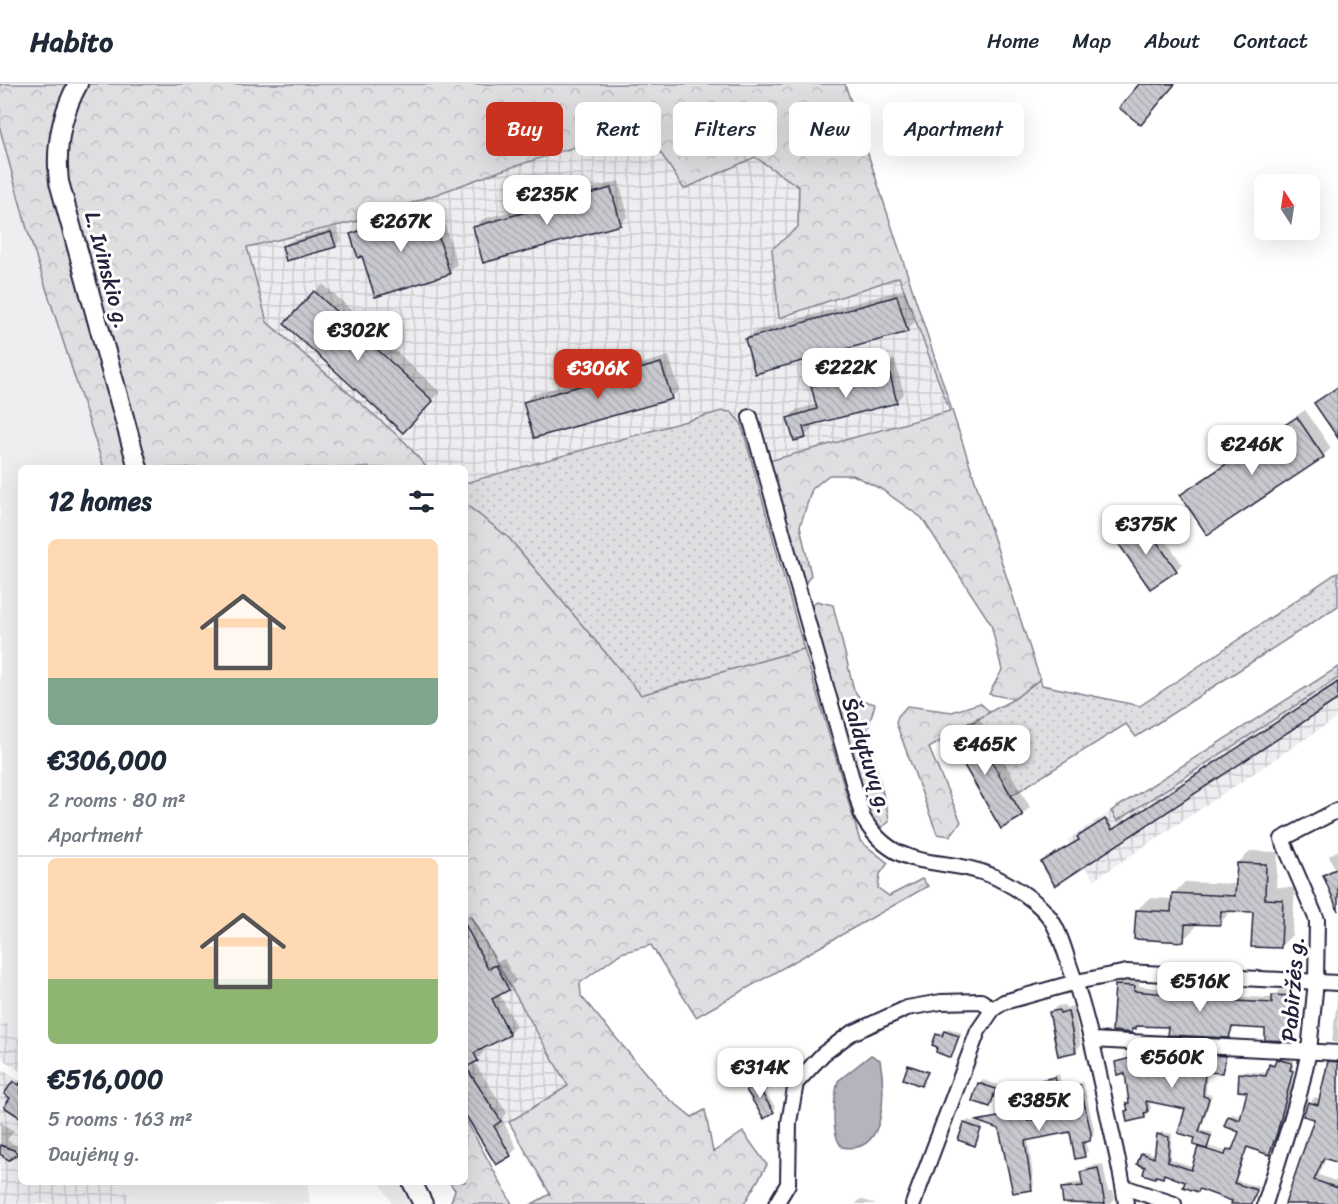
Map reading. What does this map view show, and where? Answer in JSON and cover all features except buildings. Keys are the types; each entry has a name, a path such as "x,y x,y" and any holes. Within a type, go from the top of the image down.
{"street":[{"name":"L. Ivinskio g.","path":"78,84 64,115 58,138 59,182 137,465"},
{"name":"Šaldytuvų g.","path":"750,417 863,818 872,834 889,849 910,858 966,868 994,877 1038,907 1057,929 1076,982 1092,1040 1126,1204"},
{"name":"Pabiržės g.","path":"1265,1204 1300,1091 1309,1052 1316,981 1317,920 1282,840 1338,810"},
{"path":"913,1204 978,1030 993,1009 1020,996 1127,972 1338,983"},
{"path":"777,1204 788,1184 789,1122 796,1083 823,1054 850,1034 907,1008 941,1002 981,1001 993,1009"},
{"path":"1092,1040 1338,1053"},
{"path":"414,1185 423,1204"},
{"path":"1124,1187 1174,1204"}],"shaded area":[{"path":"0,129 27,229 103,465 18,465 18,1038 0,1015"},
{"path":"575,147 575,156 661,156 661,153 684,189 755,157 799,186 798,227 899,277 950,411 753,466 741,423 722,411 468,482 468,465 424,465 405,442 267,322 247,247 374,217 500,171 547,156 563,156 563,151"},
{"path":"1338,678 1338,717 1094,880 1067,840 1111,811 1117,821"},
{"path":"468,916 568,1086 479,1140 468,1123"},
{"path":"0,1015 18,1038 18,1070 0,1057"},
{"path":"871,1055 880,1060 883,1087 880,1118 876,1131 868,1141 857,1147 842,1147 834,1125 838,1081"},
{"path":"0,1067 18,1080 18,1185 121,1185 135,1204 0,1204"},
{"path":"121,1185 307,1185 310,1204 135,1204"},
{"path":"382,1185 400,1185 410,1204 392,1204"}],"green space":[{"path":"0,84 845,84 851,102 789,102 789,156 869,156 1040,679 1014,699 989,694 1002,670 991,624 922,518 881,489 853,475 829,475 812,489 800,526 811,575 804,585 769,461 950,411 899,277 779,318 772,249 798,227 799,187 755,157 684,189 661,153 661,102 575,102 575,147 563,151 563,102 486,102 486,156 547,156 374,217 247,247 267,322 405,442 424,465 103,465 27,229 0,129"},
{"path":"722,411 731,412 741,423 804,649 641,695 508,537 468,506 468,482"},
{"path":"468,506 508,537 641,695 804,649 860,841 888,863 880,874 878,888 889,896 922,879 928,886 696,1017 651,945 621,953 580,983 581,996 663,1094 692,1117 705,1110 713,1152 743,1132 767,1165 744,1204 532,1204 550,1194 509,1122 568,1086 470,916 468,917"},
{"path":"1338,572 1338,606 1136,737 1126,724 1011,796 969,723 1014,699 1040,679 1042,685 1140,706"},
{"path":"817,601 833,605 854,690 861,700 875,704 867,732 888,813 889,822 882,827 872,820 864,802 809,607"},
{"path":"1338,667 1338,678 1117,821 1111,811"},
{"path":"980,703 990,712 929,748 961,822 950,836 937,834 896,723 898,716 907,706 952,712"},
{"path":"468,1123 512,1204 450,1204 455,1190 451,1185 468,1185"}]}
